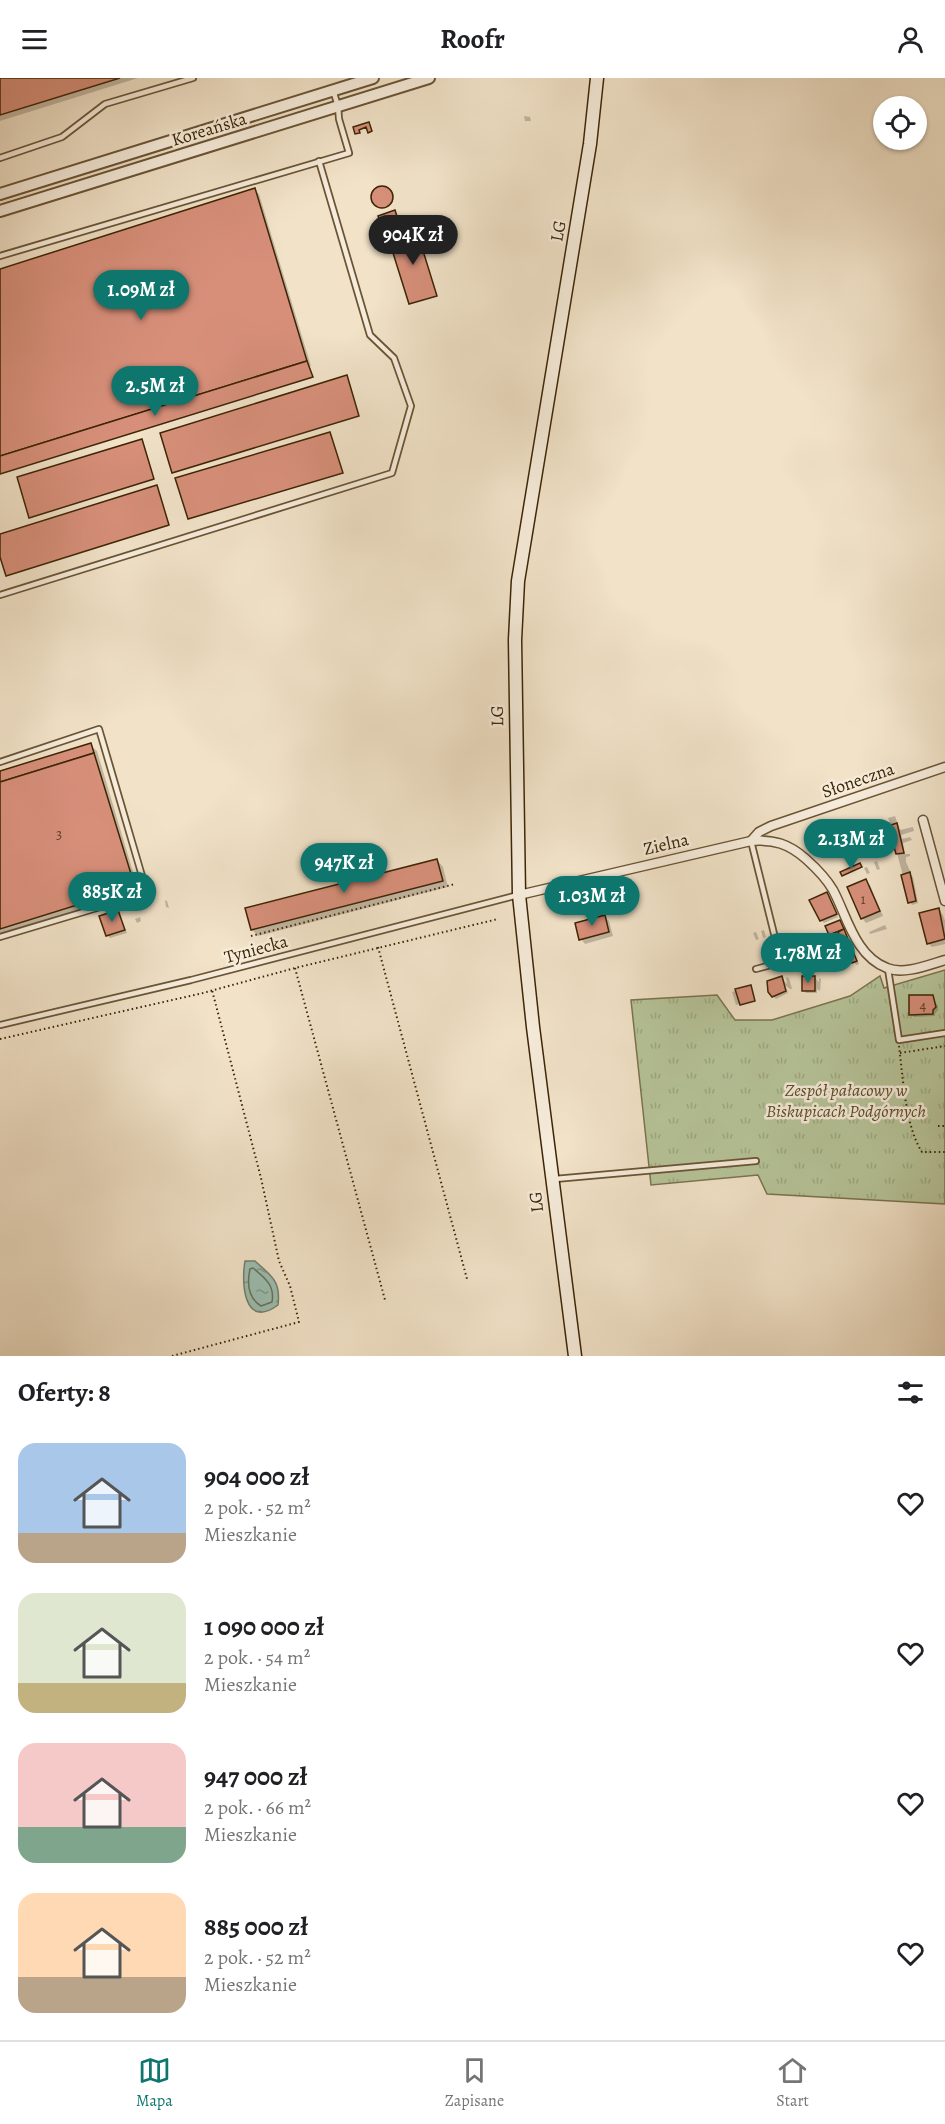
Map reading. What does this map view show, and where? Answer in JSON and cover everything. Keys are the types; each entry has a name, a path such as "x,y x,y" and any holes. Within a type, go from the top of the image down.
{"main road":[{"name":"LG","path":"575,1356 519,896 515,640 518,581 588,156 597,78"}],"street":[{"name":"Koreańska","path":"0,194 373,78"},
{"name":"Koreańska","path":"0,211 429,78"},
{"name":"Słoneczna","path":"751,841 759,832 771,826 945,767"},
{"path":"923,820 945,901"},
{"path":"751,841 764,840 785,844 795,849 832,889 850,929 861,946 874,960 888,969 919,968 945,960"},
{"name":"Zielna","path":"519,896 751,841"}],"lane":[{"path":"0,158 62,137 105,104 193,78"},
{"path":"0,256 349,153 333,90"},
{"path":"0,596 392,473 411,406 394,358 370,335 319,161"},
{"path":"0,762 99,729 147,893 0,937"},
{"path":"751,841 781,962"},
{"name":"Tyniecka","path":"0,1025 191,980 519,896"},
{"path":"756,969 801,957"},
{"path":"888,969 899,1040 945,1033"},
{"path":"552,1179 756,1161"}],"path":[{"path":"251,936 455,884"},
{"path":"0,1039 212,990 498,919"},
{"path":"378,947 467,1279"},
{"path":"295,968 385,1300"},
{"path":"172,1356 299,1322 290,1287 279,1261 261,1178 212,990"},
{"path":"899,1040 911,1122 917,1144 922,1152 945,1152"},
{"path":"900,1053 945,1047"},
{"path":"938,1126 945,1126"}],"green space":[{"name":"Zespół pałacowy w Biskupicach Podgórnych","path":"945,970 945,1204 767,1194 758,1175 651,1185 631,1000 717,995 735,1020 772,1020 850,996 880,976 884,988"}],"water":[{"path":"245,1261 255,1261 274,1279 278,1290 278,1305 267,1311 258,1312 252,1308 247,1301 245,1291"}],"building":[{"path":"0,78 120,78 0,115"},
{"path":"369,122 372,131 368,133 366,127 359,130 360,133 355,134 353,127"},
{"path":"382,186 390,189 393,197 390,205 382,208 374,205 371,197 374,189"},
{"path":"255,188 307,361 0,456 0,269"},
{"path":"395,210 401,229 384,234 378,216"},
{"path":"416,228 437,296 409,304 388,237"},
{"path":"307,361 313,377 0,474 0,456"},
{"path":"347,375 359,416 172,473 160,433"},
{"path":"330,432 343,473 188,519 175,478"},
{"path":"142,439 154,479 29,518 17,477"},
{"path":"157,485 169,525 6,576 0,557 0,534"},
{"path":"91,743 94,753 0,782 0,771"},
{"path":"94,753 135,887 0,929 0,782"},
{"path":"897,823 904,853 896,854 888,826"},
{"path":"848,825 853,839 846,842 841,828"},
{"path":"841,828 848,845 832,852 825,834"},
{"path":"437,859 443,881 251,930 245,908"},
{"path":"860,863 862,867 842,876 840,872"},
{"path":"910,872 916,901 908,903 901,875"},
{"path":"866,879 880,911 861,919 847,887"},
{"path":"827,892 837,914 820,921 809,900"},
{"path":"939,908 945,939 927,944 919,913"},
{"path":"118,910 125,930 106,936 99,916"},
{"path":"605,915 609,932 579,940 575,923"},
{"path":"840,920 844,929 829,935 825,926"},
{"path":"844,929 857,961 852,963 838,932"},
{"path":"782,976 786,991 772,997 768,992 767,981"},
{"path":"802,976 815,976 815,991 802,991"},
{"path":"751,985 755,1001 740,1005 735,989"},
{"path":"909,995 933,995 936,1007 933,1014 909,1015"}]}
